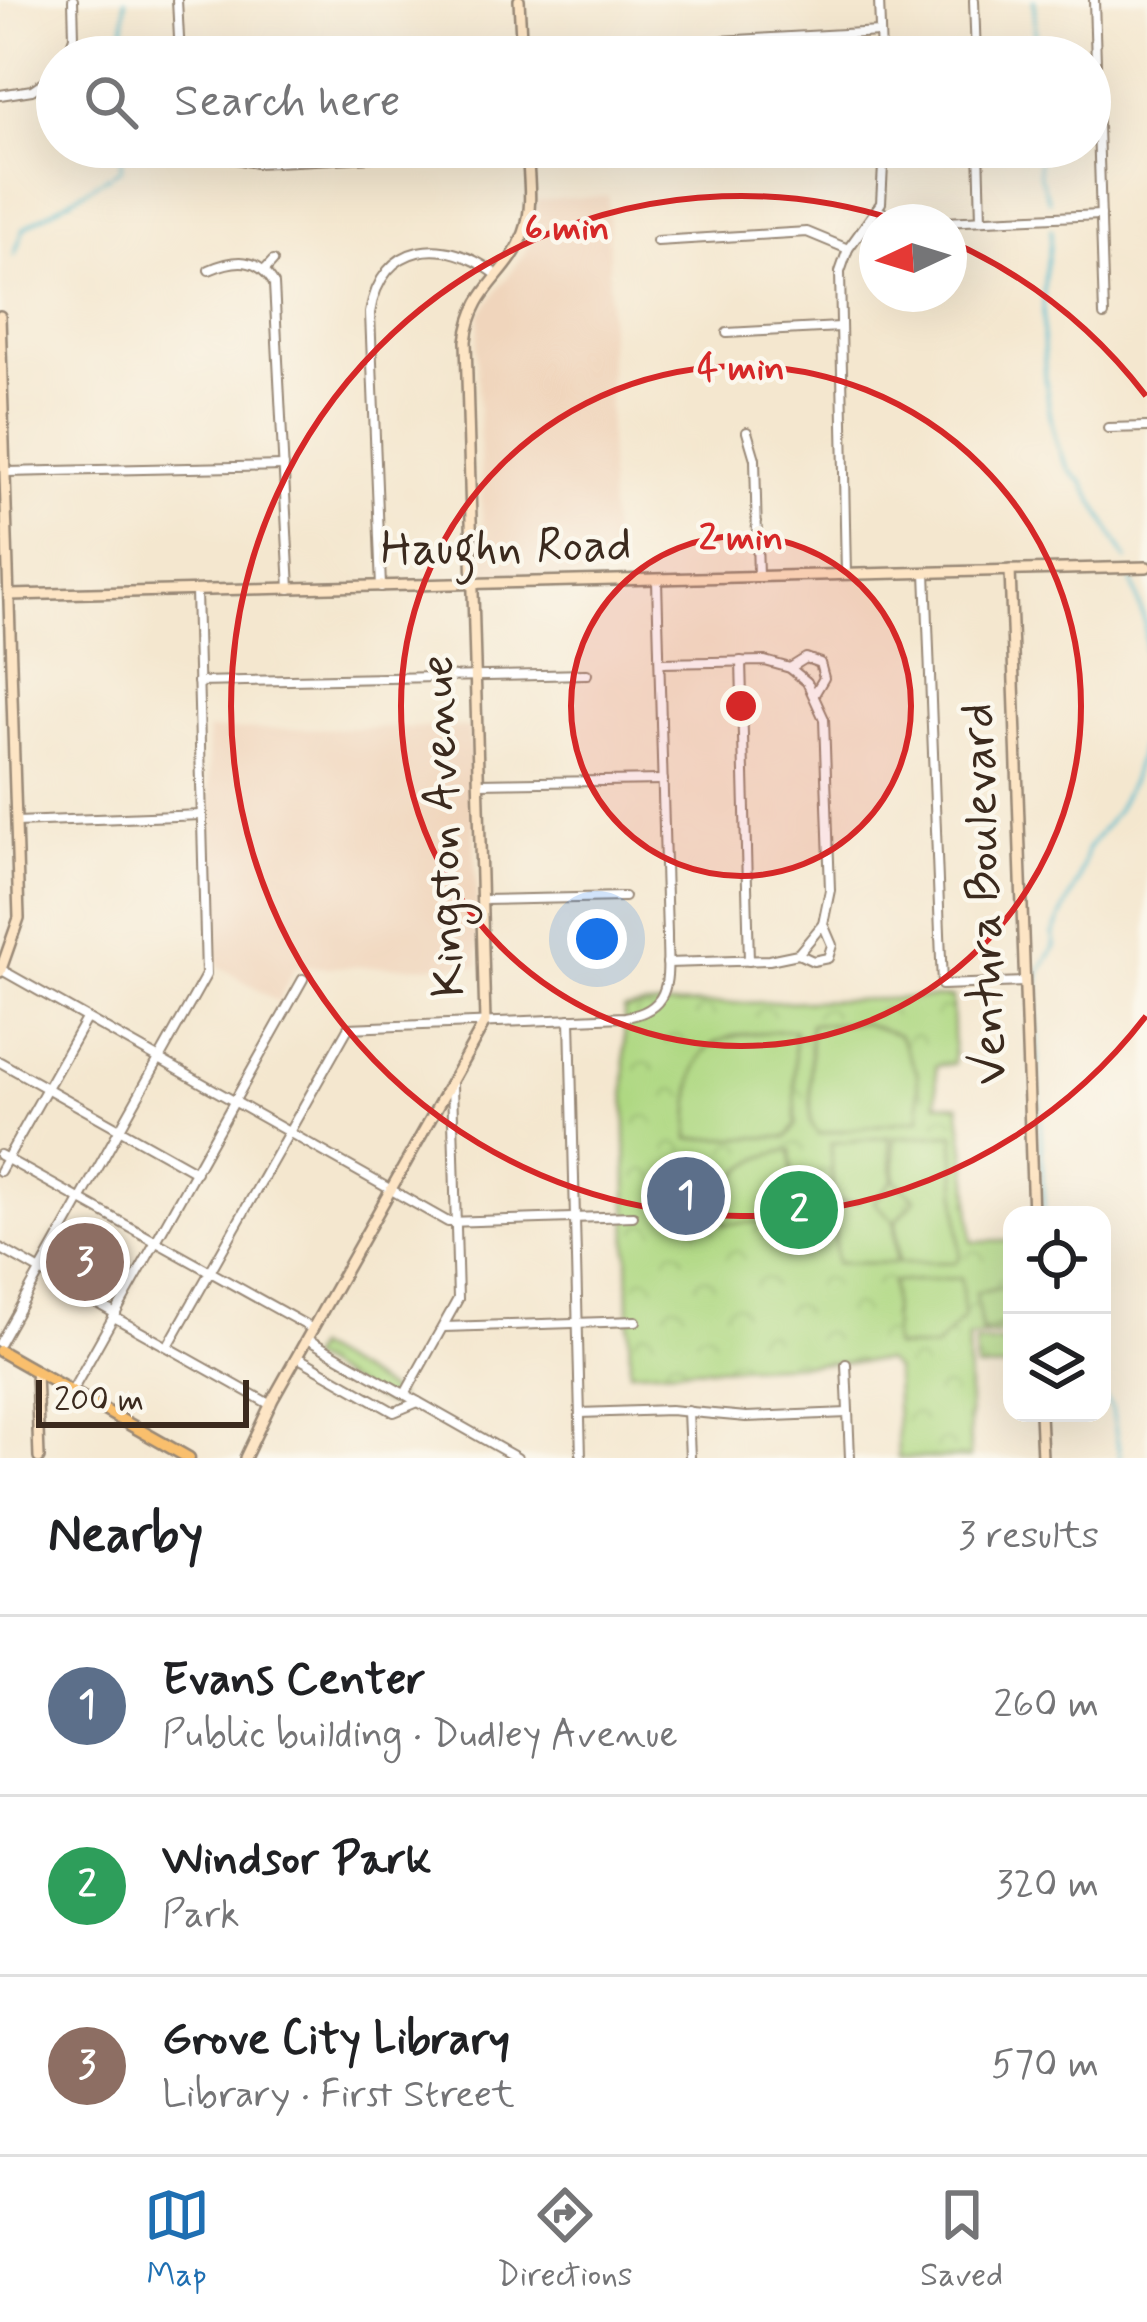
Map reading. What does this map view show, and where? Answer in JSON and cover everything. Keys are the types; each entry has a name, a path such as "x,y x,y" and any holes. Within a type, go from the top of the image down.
{"main road":[{"path":"0,1347 189,1458"}],"street":[{"path":"73,0 74,36"},
{"path":"177,0 179,36"},
{"path":"519,0 520,36"},
{"path":"879,0 880,36"},
{"path":"974,0 975,36"},
{"path":"1094,0 1095,36"},
{"path":"818,36 880,32"},
{"path":"0,95 36,87"},
{"name":"Kingston Avenue","path":"245,1458 485,1022 466,341 473,308 513,256 527,224 527,168"},
{"path":"879,204 885,168"},
{"path":"980,168 981,220"},
{"path":"1099,168 1104,315"},
{"path":"967,221 1101,215"},
{"path":"657,241 807,232 848,249"},
{"path":"846,574 840,272 859,235"},
{"path":"381,587 370,313 376,291 392,268 422,251 464,253 496,274"},
{"path":"264,271 273,260"},
{"path":"208,270 238,261 252,263 264,271 275,290 290,589"},
{"path":"0,316 10,595 6,666 19,918 0,970 448,1222 633,1216"},
{"path":"727,333 840,327"},
{"path":"1108,428 1147,427"},
{"path":"747,432 754,446 758,578"},
{"path":"6,472 284,466"},
{"name":"Haughn Road","path":"10,595 1147,567"},
{"name":"Ventura Boulevard","path":"1010,570 1033,1206"},
{"path":"926,572 942,985 1025,982"},
{"path":"168,1346 344,1033 354,1026 628,1017 651,1009 665,991 657,581"},
{"path":"0,1347 204,982 208,967 196,591"},
{"path":"790,668 806,658 820,663 824,678 815,693"},
{"path":"741,661 749,961"},
{"path":"660,663 774,662 790,668 815,693 825,732 830,890 823,924 798,954"},
{"path":"198,682 587,674"},
{"path":"479,783 663,780"},
{"path":"16,822 202,815"},
{"path":"483,900 624,897"},
{"path":"667,963 749,961 798,954 819,962 831,955 831,940 823,924"},
{"path":"72,1391 303,979"},
{"path":"0,1171 3,1157 86,1019"},
{"path":"570,1019 581,1458"},
{"path":"0,1062 196,1172"},
{"path":"405,1394 458,1293 452,1083"},
{"path":"3,1157 210,1272 517,1458"},
{"path":"0,1248 271,1405"},
{"path":"443,1327 636,1321"},
{"path":"297,1357 394,1412 418,1402"},
{"path":"847,1364 850,1458"},
{"path":"36,1371 39,1458"},
{"path":"580,1413 688,1411 746,1417 848,1413"},
{"path":"688,1411 690,1458"},
{"path":"1040,1422 1042,1458"}],"shaded area":[{"path":"609,196 609,492 614,576 484,579 480,314 524,255 537,200"},
{"path":"470,727 479,966 295,967 278,1002 217,965 207,730"}],"green space":[{"path":"952,997 954,1064 936,1066 937,1103 959,1105 972,1242 1003,1241 1003,1334 968,1338 970,1458 898,1458 895,1370 885,1361 630,1371 624,1010"},
{"path":"862,1023 899,1035 917,1072 920,1119 818,1134 811,1123 810,1024"},
{"path":"794,1030 796,1125 787,1137 689,1139 693,1081 706,1050 737,1036"},
{"path":"954,1134 960,1257 956,1262 898,1263 896,1221 916,1199 895,1180 894,1138"},
{"path":"889,1137 893,1180 874,1202 894,1221 896,1263 836,1263 833,1204 860,1202 833,1202 831,1143"},
{"path":"791,1150 794,1212 784,1221 723,1224 727,1194 740,1172 762,1158"},
{"path":"961,1278 964,1317 935,1348 893,1347 892,1282"},
{"path":"1003,1288 1003,1323 997,1328 982,1333 976,1293"},
{"path":"1001,1342 1003,1368 976,1369 975,1343"},
{"path":"314,1348 398,1397 386,1404 308,1359"}],"waterway":[{"path":"124,36 125,0"},
{"path":"1034,0 1035,36"},
{"path":"14,256 24,228 121,168"},
{"path":"1039,168 1049,201"},
{"path":"1051,229 1043,332 1051,421 1069,468 1082,481 1127,560"},
{"path":"1044,1206 1036,1015 1039,973 1055,946 1053,935 1087,850 1132,780 1146,727 1145,623 1132,581"},
{"path":"1111,1407 1120,1458"}],"place":[{"name":"Evans Center","path":"686,1196"},
{"name":"Windsor Park","path":"799,1210"},
{"name":"Grove City Library","path":"85,1262"}]}
